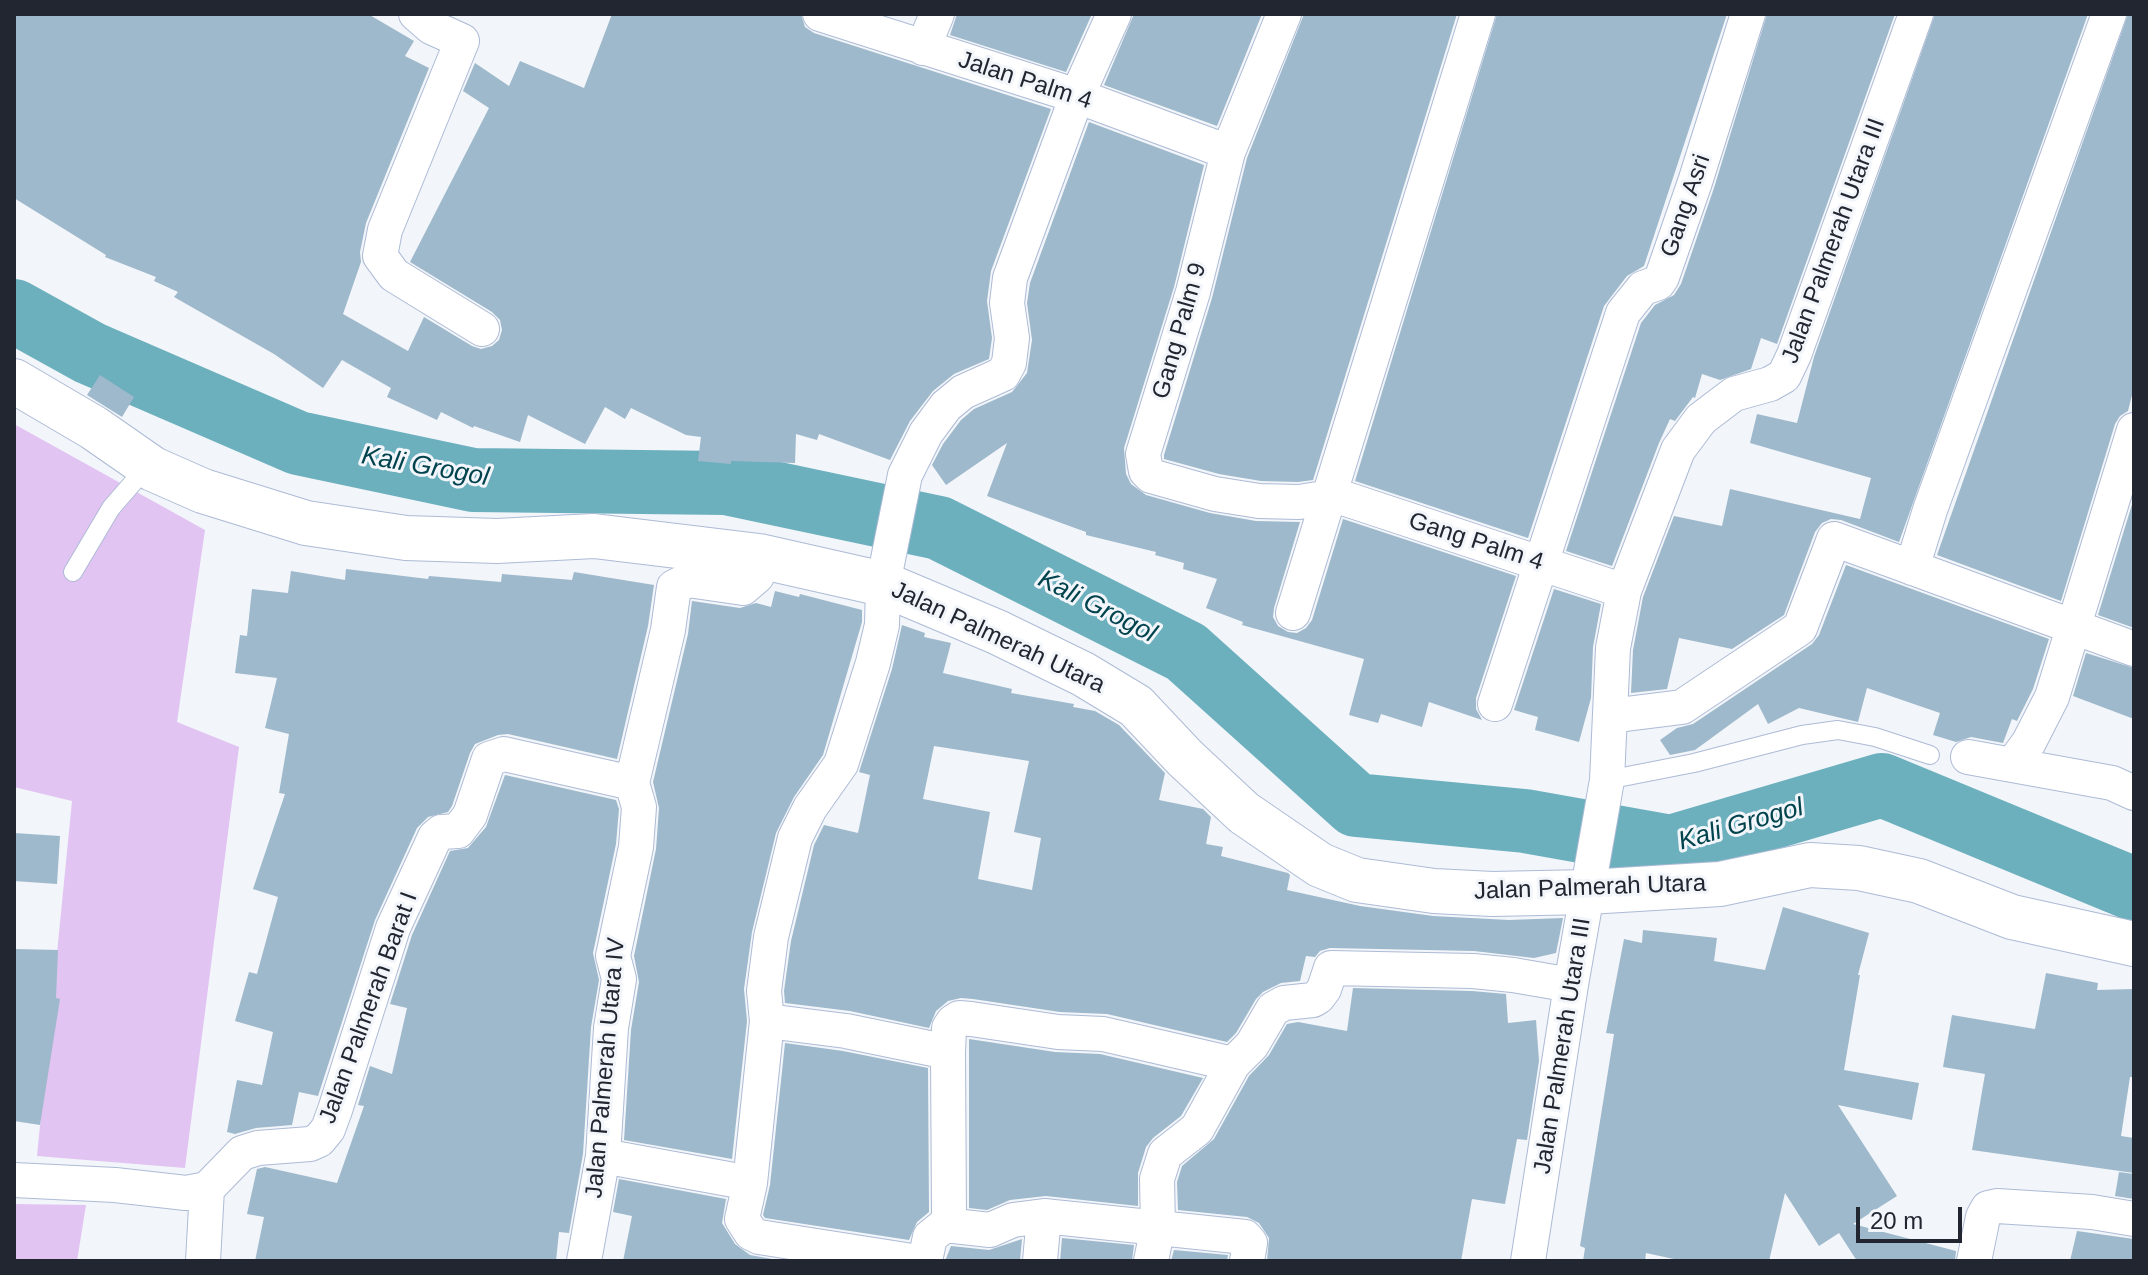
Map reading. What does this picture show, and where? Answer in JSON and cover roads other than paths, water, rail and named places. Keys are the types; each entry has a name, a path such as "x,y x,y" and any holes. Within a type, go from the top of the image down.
{"street":[{"path":"416,14 431,27 462,41 385,230 380,256 394,275 482,329"},
{"name":"Jalan Palm 4","path":"820,14 1077,96 1228,152"},
{"path":"923,48 937,14"},
{"path":"1114,14 1077,96 1010,278 1007,303 1012,348 1009,363 1003,374 963,392 946,406 926,433 905,475 886,569 882,625 876,651 841,764 810,808 795,838 771,937 764,991 767,1021 750,1183 742,1219 751,1233 759,1237 913,1261 926,1256 930,1237 949,1218 949,1028 959,1018 1058,1032 1103,1034 1233,1064"},
{"name":"Gang Palm 9","path":"1284,14 1228,152 1193,292 1143,461 1151,476 1215,494 1290,502 1328,496"},
{"path":"1293,613 1478,14"},
{"name":"Gang Asri","path":"1495,704 1623,313 1643,288 1658,283 1662,277 1748,14"},
{"name":"Jalan Palmerah Utara III","path":"1528,1261 1607,780 1613,648 1624,591 1678,450 1701,419 1734,394 1770,384 1784,376 1916,14"},
{"path":"1912,568 1930,510 2109,14"},
{"name":"Jalan Palmerah Utara","path":"14,381 94,428 153,469 203,491 306,523 406,538 497,541 594,536 886,569 997,632 1083,674 1136,706 1185,758 1244,813 1320,865 1357,880 1434,891 1492,894 1590,877 1720,884 1810,865 1859,868 1919,881 2012,917 2134,944"},
{"path":"2013,764 2029,742 2052,697 2132,443"},
{"name":"Gang Palm 4","path":"1328,496 1337,496 1624,591"},
{"path":"1610,716 1682,707 1800,628 1834,539 2134,649"},
{"path":"632,783 668,630 674,587 688,580 743,588 757,576 759,556"},
{"name":"Jalan Palmerah Barat I","path":"207,1189 242,1153 258,1148 310,1144 319,1140 328,1129 393,928 435,837 441,832 458,831 470,815 489,759 504,754 632,783"},
{"path":"1968,757 2112,783 2134,793"},
{"name":"Jalan Palmerah Utara IV","path":"584,1261 603,1156 611,1028 619,979 613,956 636,847 639,807 632,783"},
{"path":"1151,1261 1158,1226 1157,1179 1165,1154 1197,1129 1233,1064 1252,1045 1273,1009 1284,1003 1318,997 1324,989 1328,972 1334,967 1473,971 1571,985"},
{"path":"767,1021 846,1031 948,1052"},
{"path":"603,1156 750,1183"},
{"path":"14,1180 115,1185 186,1193 207,1189 203,1261"},
{"path":"1974,1261 1983,1217 1988,1208 2092,1212 2134,1219"},
{"path":"945,1225 990,1230 1013,1220 1044,1216 1158,1226 1245,1237 1250,1243 1247,1261"},
{"path":"1040,1261 1044,1216"}],"lane":[{"path":"73,572 111,508 137,478 153,469"},
{"path":"1607,780 1694,763 1802,735 1838,730 1875,737 1930,755"}],"waterway":[{"name":"Kali Grogol","path":"14,311 90,353 298,443 473,480 726,483 939,528 1186,652 1356,805 1525,821 1671,847 1882,785 2134,889"}]}
